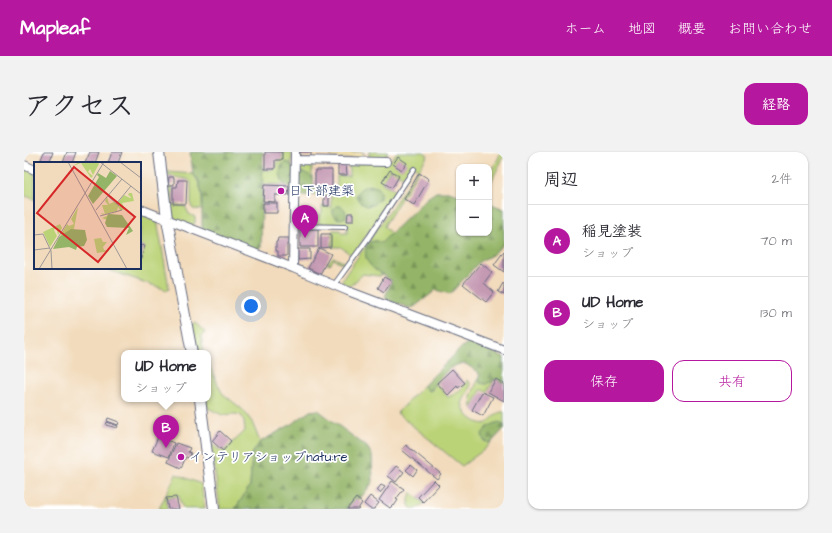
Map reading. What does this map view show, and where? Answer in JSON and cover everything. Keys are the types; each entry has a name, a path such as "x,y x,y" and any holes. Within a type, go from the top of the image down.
{"street":[{"path":"159,152 167,219 191,350"},
{"path":"366,152 366,161"},
{"path":"294,268 295,156 386,162"},
{"path":"24,165 34,170"},
{"path":"141,209 504,350"},
{"path":"200,402 214,509"}],"lane":[{"path":"334,285 369,237 414,169"},
{"path":"294,226 345,227"}],"green space":[{"path":"190,152 263,152 261,248 258,250 203,230 202,194 198,179 193,174"},
{"path":"283,152 292,152 291,185 262,184 262,170 274,170 277,167 277,162 283,156"},
{"path":"369,152 388,152 384,159 372,159 369,156"},
{"path":"397,152 424,152 428,155 384,226 391,234 381,243 376,241 368,242 418,169 413,166 406,178 390,169 382,183 396,191 346,266 334,259 330,264 327,263 333,257 345,263 351,255 341,247 332,247 333,230 340,230 341,233 347,233 347,224 301,223 301,215 320,216 322,206 331,207 331,195 300,194 299,166 302,163 312,163 312,189 333,190 337,185 337,176 349,176 349,164 391,160"},
{"path":"501,152 504,152 504,156 492,180 492,172"},
{"path":"284,162 290,163 294,169 311,176 313,179 314,191 309,195 302,196 295,194 289,189 281,176 280,169"},
{"path":"24,169 34,173 34,200 24,195"},
{"path":"167,172 193,174 200,186 203,210 193,209 191,206 191,182 187,179 168,176"},
{"path":"369,185 377,187 380,192 380,198 373,205 366,206 359,201 356,196 361,189"},
{"path":"168,187 173,187 173,205 185,206 189,214 195,217 193,226 176,220 172,215"},
{"path":"436,192 448,192 456,194 456,236 492,236 492,204 504,209 504,244 492,255 480,261 450,294 436,290 414,307 410,308 387,300 385,297 391,280 370,266 367,261 366,250 368,242 376,241 381,243 427,198"},
{"path":"336,206 341,206 344,208 346,217 339,219 332,214"},
{"path":"141,214 157,220 169,288 167,290 106,269 141,269"},
{"path":"368,242 366,247 380,274 383,275 363,274 350,286 343,283 342,280"},
{"path":"195,323 205,332 201,337 203,350 197,350 192,324"},
{"path":"468,343 504,357 504,383 495,379 486,384 480,383 479,373 466,364 459,364 450,368 435,383 431,390 429,391 425,388 424,385 463,346"},
{"path":"211,369 222,393 243,410 252,422 260,442 252,454 250,486 235,509 220,509 211,444 221,451 225,450 245,431 244,421 241,415 222,415 208,408 207,402 211,402"},
{"path":"479,378 480,383 491,382 495,379 487,391 481,390 472,408 471,396"},
{"path":"467,380 470,383 470,387 462,403 467,415 476,422 485,424 498,413 504,412 504,429 485,449 462,466 397,413 424,385 429,391 432,390 435,383 448,397 459,390"},
{"path":"318,410 367,447 372,455 373,482 352,509 235,509 250,486 252,454 260,442 290,425 310,411"},
{"path":"500,422 504,425 504,429 490,443 484,441 482,434 484,431 490,426"},
{"path":"176,474 201,484 205,509 184,509 179,496 166,498 168,509 159,509"},
{"path":"411,492 424,503 417,509 413,509 409,506"}],"sand":[{"path":"331,152 364,152 364,156 359,159 331,158"}],"building":[{"path":"44,152 53,152 49,162 41,159"},
{"path":"67,152 76,152 72,162 63,162"},
{"path":"90,152 99,152 95,162 85,162"},
{"path":"112,152 122,152 118,162 108,162"},
{"path":"265,152 282,152 282,160 275,160 275,169 265,169"},
{"path":"300,152 311,152 311,156 300,156"},
{"path":"398,157 407,163 402,170 393,164"},
{"path":"338,164 346,164 347,175 338,175"},
{"path":"315,170 332,170 332,189 315,189"},
{"path":"390,170 399,176 392,188 382,182"},
{"path":"419,173 429,179 414,205 404,199"},
{"path":"169,177 174,177 174,185 168,185"},
{"path":"178,180 187,180 186,204 173,204 173,187 177,187"},
{"path":"264,185 289,186 288,195 275,195 275,202 263,201"},
{"path":"324,196 329,196 329,206 324,206"},
{"path":"263,203 277,203 277,213 263,213"},
{"path":"348,213 353,213 353,221 347,221"},
{"path":"300,229 318,229 318,247 300,247"},
{"path":"321,234 331,234 331,247 321,248"},
{"path":"278,238 289,238 289,245 287,244 287,256 278,256 278,251 276,251 276,242"},
{"path":"141,245 145,246 141,259"},
{"path":"319,248 331,254 320,274 308,268"},
{"path":"298,249 310,249 310,259 298,260"},
{"path":"504,251 504,272 494,265"},
{"path":"481,263 492,272 484,283 494,292 486,302 463,284"},
{"path":"384,277 391,281 384,292 378,288"},
{"path":"503,283 504,284 504,295 498,292"},
{"path":"452,369 465,383 458,388 457,386 448,395 437,383"},
{"path":"496,379 504,384 504,401 488,392"},
{"path":"482,392 493,397 483,416 472,410"},
{"path":"108,418 119,422 118,425 107,421"},
{"path":"107,422 118,426 117,428 106,425"},
{"path":"220,431 231,441 223,451 212,441"},
{"path":"158,437 174,443 169,457 152,451"},
{"path":"176,443 190,448 188,452 191,453 189,458 186,457 181,468 168,462"},
{"path":"406,445 441,474 437,479 402,450"},
{"path":"411,465 417,470 413,476 406,470"},
{"path":"396,466 404,472 396,482 388,476"},
{"path":"434,480 439,485 423,502 418,497"},
{"path":"392,481 404,489 396,499 398,500 394,506 393,505 390,508 379,500"},
{"path":"381,485 385,487 380,493 377,490"},
{"path":"370,496 379,503 374,509 370,509 364,504"},
{"path":"176,497 179,509 168,509 166,498"},
{"path":"356,498 362,503 358,509 347,509"}],"place":[{"name":"日下部建築","path":"281,191"},
{"name":"稲見塗装","path":"305,238"},
{"name":"UD Home","path":"166,448"},
{"name":"インテリアショップnatu:re","path":"181,457"}]}
